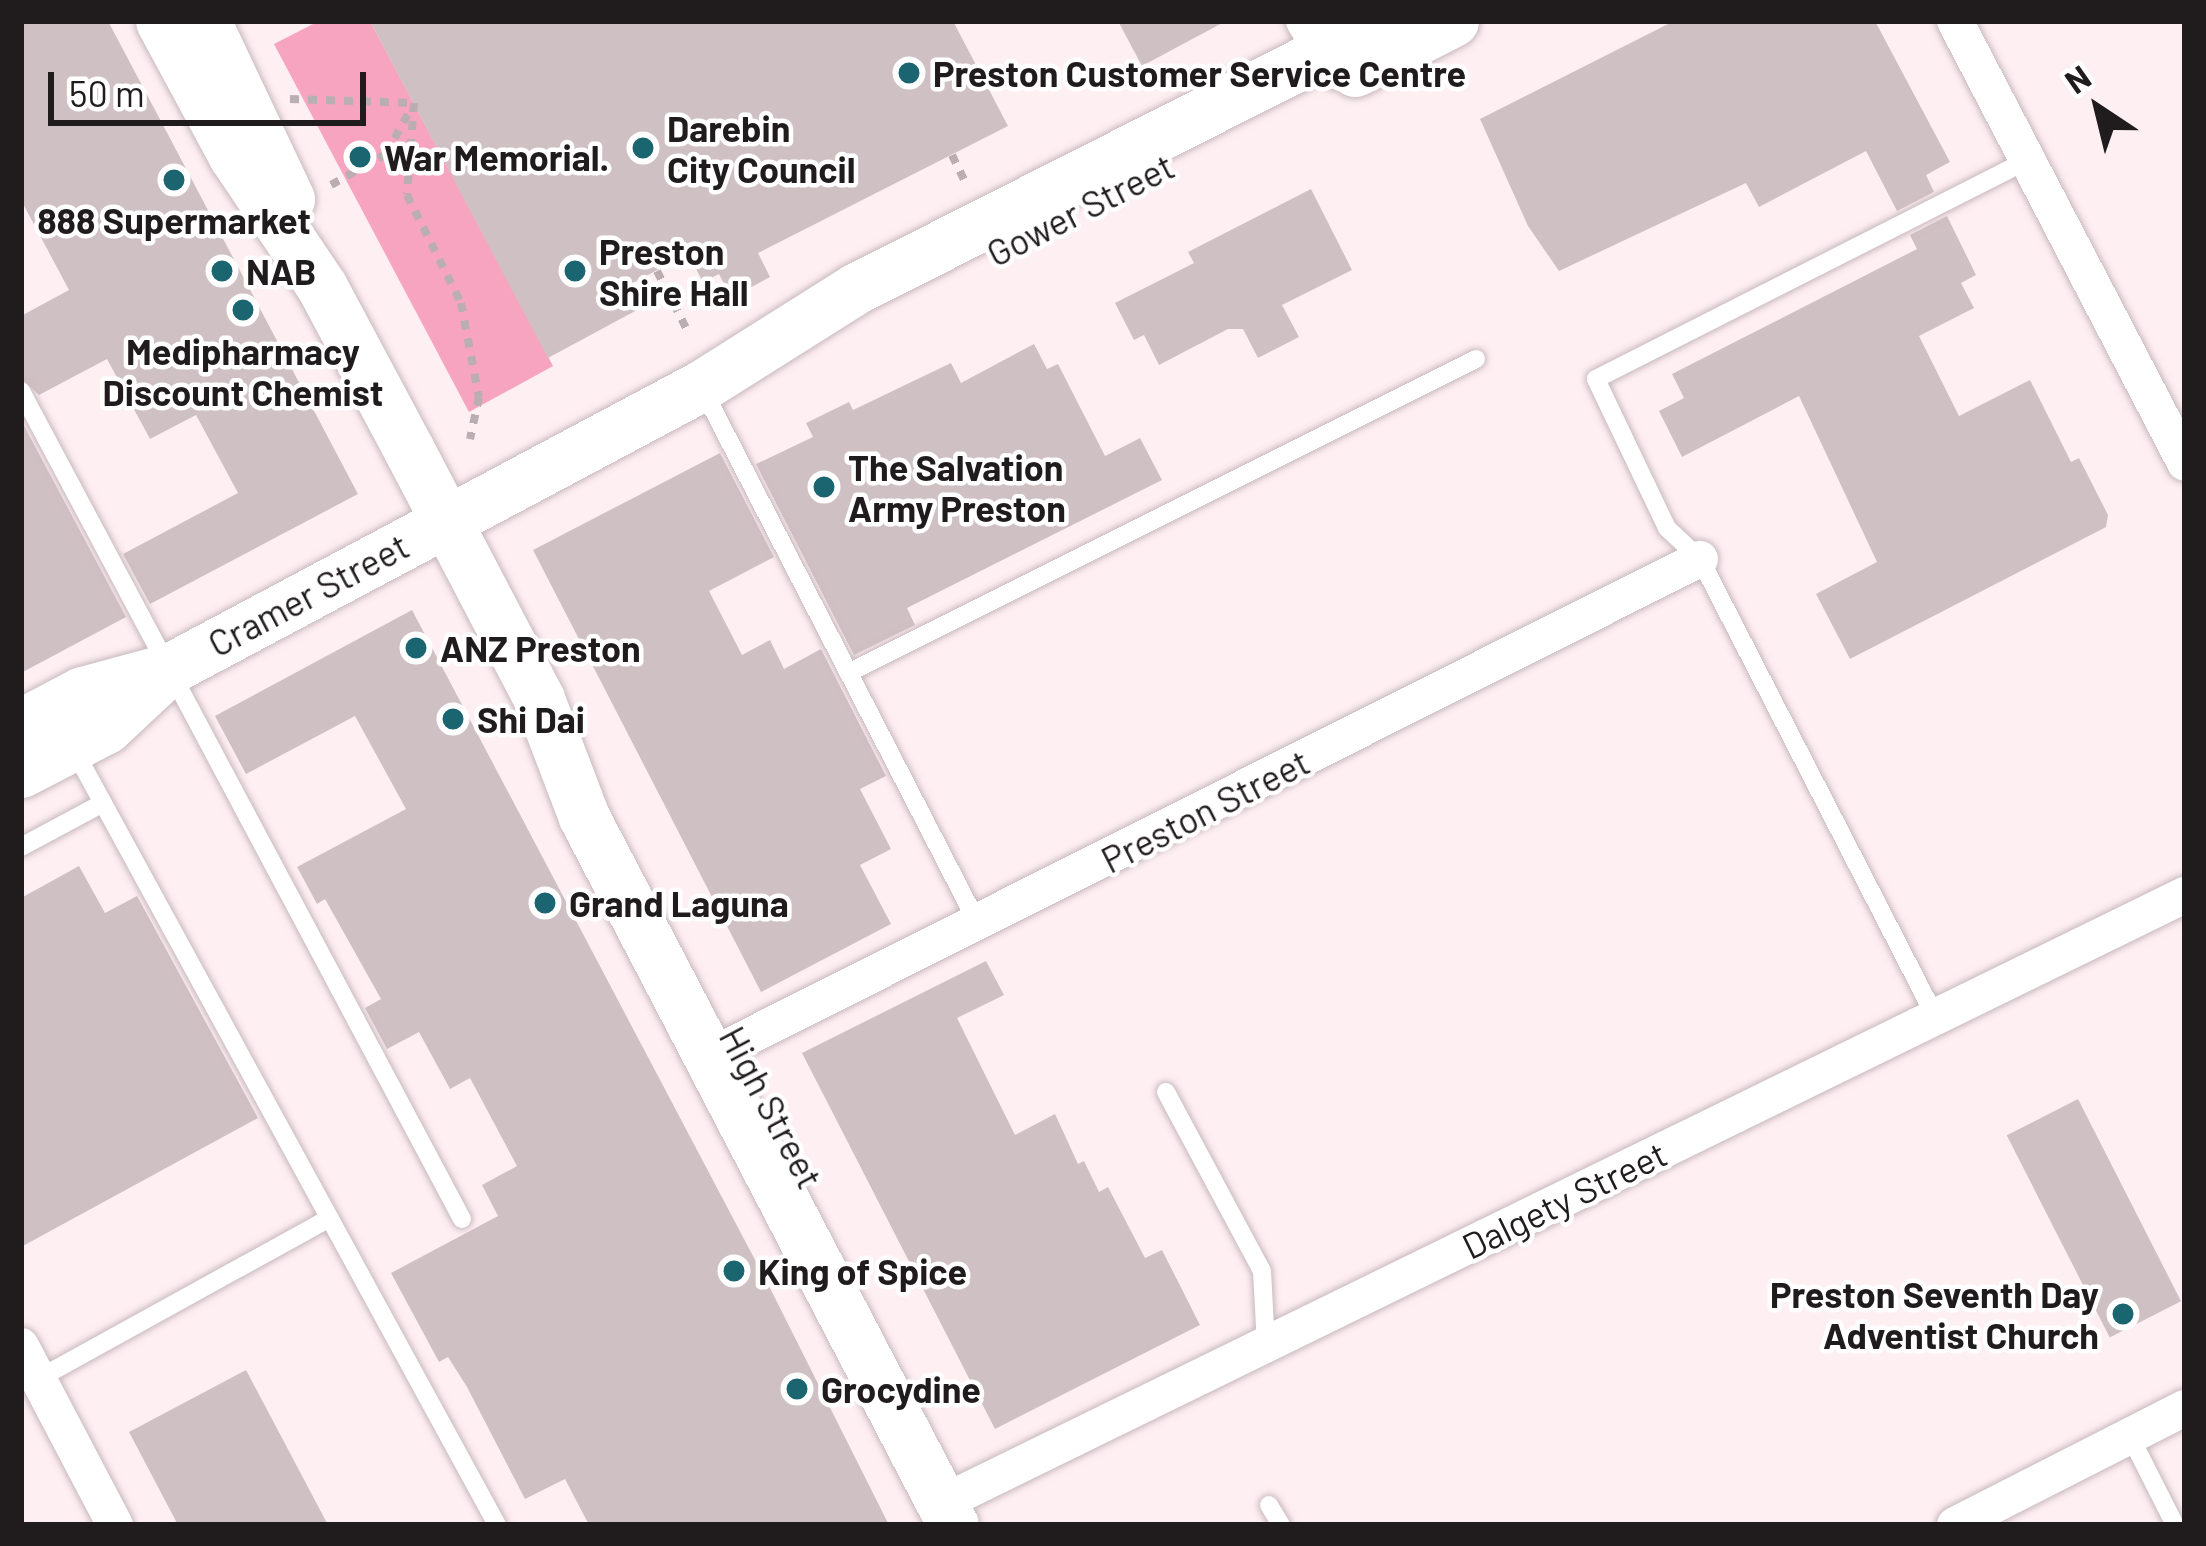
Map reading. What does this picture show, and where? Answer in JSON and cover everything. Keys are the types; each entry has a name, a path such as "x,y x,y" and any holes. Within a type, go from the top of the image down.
{"main road":[{"name":"High Street","path":"161,21 234,156 322,287 538,698 584,817 723,1050 964,1510"},
{"name":"High Street","path":"206,21 262,129 322,287"},
{"name":"Gower Street","path":"445,520 701,386 855,289 1385,21"},
{"name":"Gower Street","path":"1322,51 1453,21"},
{"name":"Cramer Street","path":"21,724 82,692 170,668 445,520"},
{"name":"Cramer Street","path":"21,772 106,728 170,668"}],"street":[{"path":"1955,21 2185,463"},
{"name":"Preston Street","path":"723,1050 1700,559"},
{"name":"Dalgety Street","path":"964,1510 1266,1344 2185,895"},
{"path":"21,1346 116,1525"},
{"path":"1955,1525 2185,1408"}],"lane":[{"path":"1936,1018 1700,559 1667,528 1596,380 2026,161"},
{"path":"850,672 1476,359"},
{"path":"701,386 978,924"},
{"path":"21,391 462,1219"},
{"path":"72,745 497,1525"},
{"path":"21,847 103,803"},
{"path":"1166,1092 1262,1271 1266,1344"},
{"path":"38,1379 330,1218"},
{"path":"2130,1436 2175,1525"},
{"path":"1269,1505 1281,1525"}],"path":[{"path":"283,97 310,105 414,103"},
{"path":"332,185 386,154 414,103"},
{"path":"414,103 407,195 460,303 479,397 470,439"},
{"path":"952,155 968,189"},
{"path":"657,271 687,330"}],"shaded area":[{"path":"319,21 370,21 553,366 469,412 274,44"}],"building":[{"path":"21,21 108,21 358,494 150,604 123,554 238,493 196,415 150,439 107,359 39,395 21,378 21,316 69,290 21,200"},
{"name":"Darebin City Council","path":"370,21 953,21 1008,126 758,253 770,277 731,298 719,274 703,282 688,254 625,287 637,310 548,358"},
{"path":"1118,21 1226,21 1142,66"},
{"path":"1674,21 1875,21 1950,162 1926,175 1934,192 1897,211 1866,151 1759,207 1746,183 1559,271 1528,226 1480,119"},
{"path":"1311,189 1352,270 1282,305 1299,337 1258,358 1243,329 1228,329 1159,365 1144,335 1134,340 1115,303 1194,263 1188,252"},
{"path":"1947,216 1976,275 1961,283 1974,308 1919,336 1959,416 2030,380 2071,462 2079,458 2108,515 2106,527 1850,659 1816,594 1877,562 1799,396 1682,457 1659,411 1684,398 1672,374 1917,249 1910,235"},
{"path":"1034,344 1047,369 1058,364 1105,456 1140,438 1162,480 907,608 915,625 854,655 756,464 813,437 806,423 849,402 853,410 951,363 961,383"},
{"path":"21,420 126,617 21,673"},
{"path":"720,453 774,557 709,591 742,655 770,640 784,669 821,649 886,776 860,789 891,849 860,865 891,924 761,992 533,550"},
{"path":"412,610 772,1292 889,1525 589,1525 565,1479 525,1499 467,1387 448,1357 439,1362 391,1273 498,1216 482,1185 517,1166 470,1078 450,1089 419,1032 387,1049 365,1008 381,999 325,899 317,904 297,867 406,809 355,716 246,774 215,716"},
{"path":"79,866 105,913 137,896 258,1118 21,1247 21,898"},
{"path":"986,961 1004,995 957,1018 1015,1135 1055,1114 1078,1164 1084,1161 1099,1192 1108,1187 1145,1258 1162,1250 1200,1325 995,1429 802,1053"},
{"path":"2078,1099 2181,1301 2110,1338 2007,1135"},
{"path":"246,1370 328,1525 178,1525 129,1432"}],"place":[{"name":"Preston Customer Service Centre","path":"909,73"},
{"name":"Darebin City Council","path":"643,148"},
{"name":"War Memorial.","path":"360,157"},
{"name":"888 Supermarket","path":"174,180"},
{"name":"NAB","path":"222,271"},
{"name":"Preston Shire Hall","path":"575,271"},
{"name":"Medipharmacy Discount Chemist","path":"243,310"},
{"name":"The Salvation Army Preston","path":"824,487"},
{"name":"ANZ Preston","path":"416,648"},
{"name":"Shi Dai","path":"453,719"},
{"name":"Grand Laguna","path":"545,903"},
{"name":"King of Spice","path":"734,1271"},
{"name":"Preston Seventh Day Adventist Church","path":"2123,1314"},
{"name":"Grocydine","path":"797,1389"}]}
